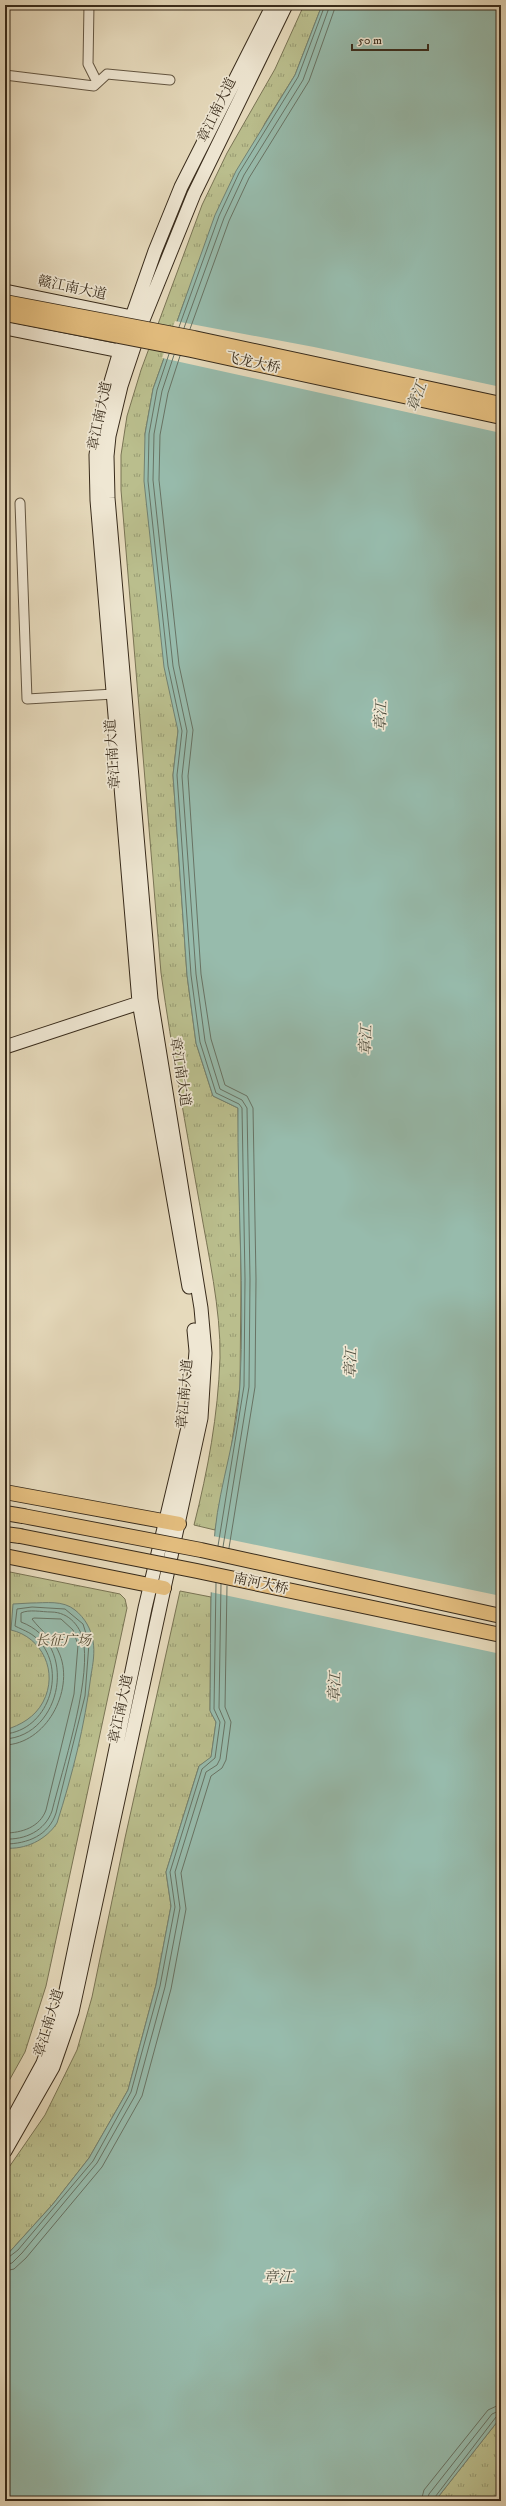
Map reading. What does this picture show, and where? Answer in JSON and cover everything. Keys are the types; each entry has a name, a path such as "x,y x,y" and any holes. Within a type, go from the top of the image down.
{"main road":[{"name":"章江南大道","path":"5,2133 43,2063 62,2010 145,1608 172,1523 201,1418 205,1353 192,1243 145,1001 114,694 97,500 96,455 102,412 120,351 155,251 181,187 274,5"},
{"name":"章江南大道","path":"145,1001 108,498 107,456 109,436 121,386 143,320 194,194 286,5"},
{"name":"赣江南大道","path":"5,291 132,317"},
{"name":"飞龙大桥","path":"5,302 194,338 501,404"},
{"name":"飞龙大桥","path":"5,314 191,350 501,417"},
{"path":"5,328 120,351"},
{"path":"5,1047 145,1001"},
{"path":"5,1492 172,1523"},
{"name":"南河大桥","path":"5,1513 209,1552 501,1616"},
{"name":"章江南大道","path":"5,2151 53,2067 72,2012 164,1588 172,1523"},
{"name":"南河大桥","path":"5,1534 205,1572 501,1635"},
{"path":"5,1556 164,1588"}],"street":[{"path":"89,5 88,64 97,82"},
{"path":"5,75 94,86 107,74 170,80"},
{"path":"20,503 28,699 114,694"}],"green space":[{"path":"304,5 322,5 295,75 265,123 184,302 153,389 145,434 178,731 173,775 187,975 196,1043 213,1096 238,1108 241,1279 240,1386 230,1456 215,1530 194,1525 204,1484 215,1421 219,1379 220,1340 213,1282 179,1090 161,973 121,490 121,455 127,416 141,370 202,205 227,153 275,69"},
{"name":"长征广场","path":"5,1571 120,1594 125,1599 127,1608 46,1986 25,2052 5,2088"},
{"path":"180,1591 211,1597 210,1710 216,1722 211,1758 199,1766 166,1872 171,1906 156,1985 128,2090 89,2158 53,2204 5,2257 5,2173 45,2115 77,2050 92,1997 125,1838"},
{"path":"501,2417 501,2501 435,2501"}],"water":[{"name":"章江","path":"322,5 501,5 501,2417 435,2501 5,2501 5,2257 53,2204 89,2158 128,2090 156,1985 171,1906 166,1872 199,1766 211,1757 216,1722 210,1711 213,1554 217,1513 233,1440 239,1403 242,1315 238,1108 213,1096 196,1043 187,975 173,775 178,731 164,667 144,481 145,434 153,389 215,215 236,171 295,75"},
{"path":"60,1603 75,1610 85,1620 91,1632 94,1645 94,1658 82,1731 73,1769 57,1823 47,1834 34,1843 20,1847 5,1848 5,1730 17,1726 36,1712 43,1702 49,1679 45,1657 39,1648 22,1634 11,1630 13,1604"}],"pier":[{"path":"175,321 314,347 501,387 501,433 162,358"},
{"path":"213,1536 501,1596 501,1654 210,1592"}]}
